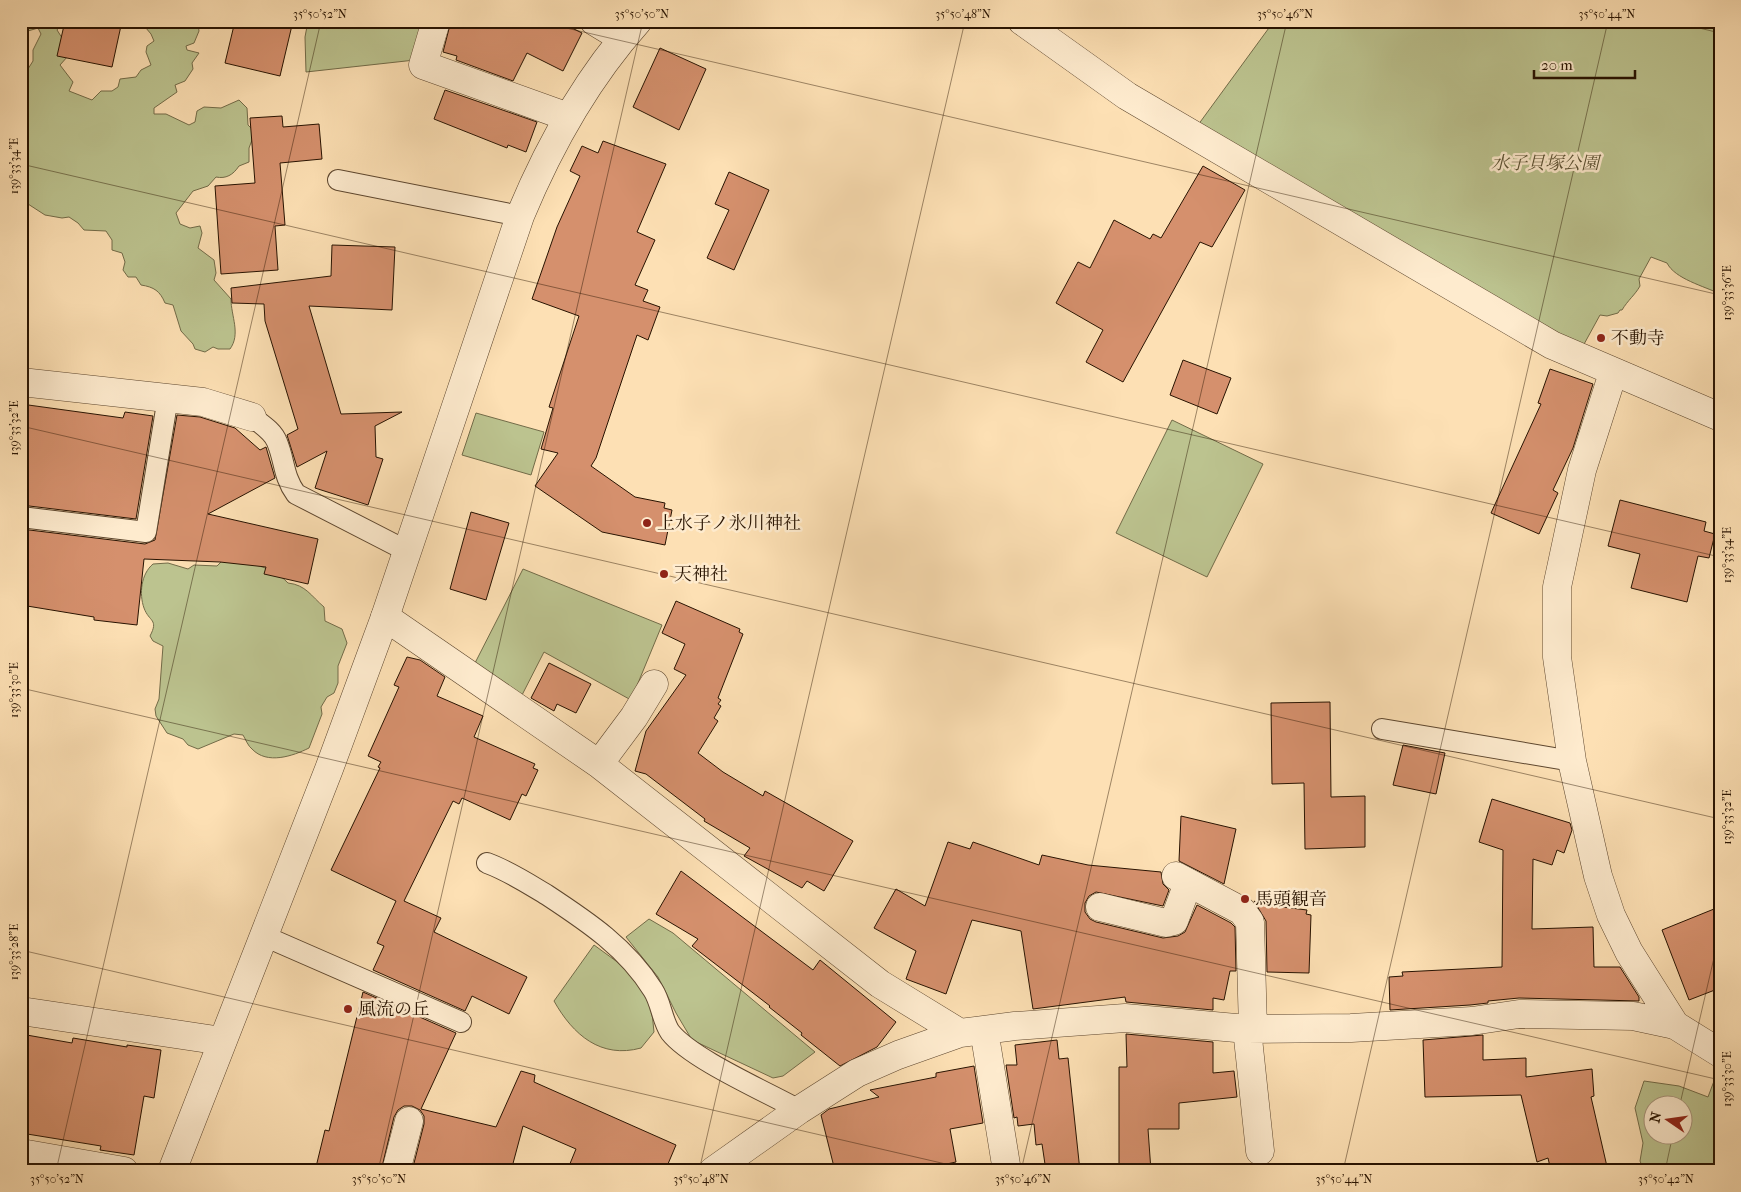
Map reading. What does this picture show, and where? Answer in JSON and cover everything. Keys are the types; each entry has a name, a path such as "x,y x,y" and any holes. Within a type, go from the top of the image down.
{"street":[{"path":"436,21 423,65 568,117"},
{"path":"172,1171 264,936 385,617 520,216 540,168 568,117 630,30 594,21"},
{"path":"1022,21 1128,96 1552,345 1613,373 1720,417"},
{"path":"1613,373 1582,470 1558,587 1557,658 1572,761 1598,876 1612,915 1629,952 1674,1025"},
{"path":"21,382 203,402 252,417"},
{"path":"385,617 599,764 880,984 972,1032 1007,1171"},
{"path":"599,764 634,717 654,684"},
{"path":"1100,907 1166,923 1174,921 1182,879 1242,911 1250,922 1250,1029 1260,1151"},
{"path":"21,1011 222,1041"},
{"path":"714,1171 799,1110 857,1073 898,1056 972,1032 1125,1018 1250,1029 1351,1028 1472,1021 1519,1014 1633,1016 1674,1025 1720,1053"},
{"path":"396,1171 409,1121"},
{"path":"21,1153 124,1171"}],"lane":[{"path":"338,180 520,216"},
{"path":"21,518 146,532 168,398"},
{"path":"252,417 267,428 277,441 287,482 296,494 407,551"},
{"path":"1382,729 1572,761"},
{"path":"487,863 507,870 585,920 608,938 632,961 654,991 670,1031 690,1051 799,1110"},
{"path":"264,936 462,1022"}],"green space":[{"path":"21,21 63,21 57,30 66,44 68,56 60,65 73,82 69,91 92,100 101,91 112,91 118,87 120,79 136,77 141,70 151,65 146,52 147,46 154,41 151,34 140,21 189,21 198,24 199,31 194,43 186,46 187,50 199,53 192,63 193,69 185,81 175,85 177,92 154,108 154,114 166,114 189,125 195,122 197,111 204,107 221,108 239,100 247,108 248,125 255,132 249,148 249,162 239,166 229,176 216,177 208,186 193,191 176,213 180,224 190,228 200,226 202,233 198,248 214,260 216,273 214,280 231,299 235,337 230,349 213,347 205,352 195,349 181,331 173,305 165,303 156,290 141,285 136,277 128,277 123,270 125,262 122,253 112,250 112,240 106,231 84,230 69,217 62,218 45,215 28,204 21,190 21,80 33,61 33,50 41,34 38,28 28,31 21,27"},
{"path":"308,21 412,21 424,23 415,60 306,72 305,37"},
{"name":"水子貝塚公園","path":"1274,21 1720,21 1720,294 1690,282 1671,269 1667,263 1651,257 1639,279 1640,286 1622,310 1607,316 1600,315 1583,346 1579,349 1198,125"},
{"path":"476,413 544,432 531,475 462,455"},
{"path":"1172,420 1263,464 1207,577 1116,533"},
{"path":"224,559 267,569 288,583 299,586 324,607 325,621 342,629 347,643 338,666 338,683 334,693 327,697 321,707 322,714 309,748 295,754 272,758 265,757 258,754 248,745 243,735 234,734 198,749 188,745 183,739 167,733 156,716 155,709 159,699 163,646 153,641 150,636 154,626 142,602 141,591 146,573 153,564 168,563 188,569 194,565 217,566"},
{"path":"523,569 662,625 631,700 544,652 521,697 475,663"},
{"path":"649,919 673,933 815,1052 783,1076 773,1078 692,1040 658,977 626,937"},
{"path":"594,945 627,969 651,1003 654,1032 641,1048 627,1051 601,1047 579,1034 554,1001"},
{"path":"1717,1073 1720,1075 1720,1169 1711,1171 1644,1171 1640,1161 1643,1143 1635,1108 1644,1081 1679,1086 1708,1097"}],"building":[{"path":"65,21 122,21 112,67 57,56"},
{"path":"235,21 293,21 280,76 225,63"},
{"path":"451,21 558,21 582,33 563,71 527,53 513,81 456,60 457,56 443,52"},
{"path":"660,48 706,69 679,130 633,107"},
{"path":"445,90 537,122 526,152 508,145 507,148 434,119"},
{"path":"282,116 283,127 319,124 322,159 280,163 285,225 275,226 278,270 221,274 215,186 255,183 250,118"},
{"path":"603,141 666,164 637,232 655,240 635,285 648,290 643,301 660,307 648,340 637,335 596,458 591,466 635,497 665,503 664,508 672,510 665,545 602,532 535,486 558,453 541,449 553,408 549,407 579,316 532,299 557,227 580,176 570,171 582,146 598,153"},
{"path":"1203,166 1245,190 1212,247 1200,242 1123,382 1086,362 1103,330 1056,303 1078,262 1090,268 1114,220 1150,239 1153,234 1161,238"},
{"path":"729,172 769,190 734,270 707,258 729,210 715,204"},
{"path":"332,245 395,247 392,310 309,306 341,414 402,412 375,426 376,457 383,459 368,505 315,488 327,451 297,467 287,435 298,429 265,321 264,304 232,303 231,288 331,276"},
{"path":"1183,360 1231,378 1217,414 1170,395"},
{"path":"1550,369 1593,384 1573,448 1553,490 1558,493 1539,534 1491,513 1541,404 1538,403"},
{"path":"21,404 123,418 125,412 153,416 136,519 21,505"},
{"path":"177,415 200,417 235,428 260,450 266,447 275,478 208,514 318,539 308,584 264,574 266,567 220,562 144,559 137,625 94,620 94,617 21,605 21,529 145,544 155,540"},
{"path":"1620,500 1706,522 1704,531 1715,534 1709,558 1698,556 1687,602 1631,588 1640,554 1608,546"},
{"path":"471,512 509,523 486,600 450,589"},
{"path":"676,601 740,629 739,632 743,634 718,698 721,700 718,704 721,706 714,718 718,721 698,753 723,772 763,796 765,791 853,841 824,891 807,881 802,888 744,856 750,848 704,821 705,819 646,774 635,771 646,731 686,675 674,669 685,644 662,633"},
{"path":"407,657 420,660 445,677 437,696 483,716 474,737 535,764 533,768 538,770 526,796 522,794 510,820 462,798 459,804 453,801 404,901 441,918 434,932 527,977 509,1014 472,996 465,1011 373,970 384,946 377,943 396,901 331,870 380,768 378,767 381,762 368,756 399,687 394,685"},
{"path":"549,663 591,684 576,713 557,704 554,711 531,698"},
{"path":"1330,702 1331,797 1365,796 1365,847 1305,849 1304,783 1272,784 1271,703"},
{"path":"1403,745 1445,753 1436,794 1393,785"},
{"path":"1492,799 1570,823 1572,830 1564,853 1557,850 1552,865 1533,859 1532,929 1593,927 1594,967 1620,967 1639,997 1639,1001 1519,998 1470,1005 1390,1010 1389,977 1403,976 1402,972 1502,967 1503,850 1479,842"},
{"path":"1181,816 1236,829 1224,884 1179,861"},
{"path":"948,842 970,849 973,842 1039,865 1042,855 1088,865 1161,872 1163,884 1169,890 1163,906 1096,892 1089,896 1085,903 1085,912 1090,919 1096,922 1163,938 1178,936 1185,932 1197,905 1231,923 1235,927 1236,971 1230,971 1224,1000 1213,998 1213,1010 1126,1002 1125,997 1033,1009 1021,931 972,920 946,994 906,979 916,951 874,928 896,889 925,906"},
{"path":"681,871 813,970 820,960 896,1022 877,1047 840,1066 801,1035 802,1033 770,1006 692,946 698,939 656,914"},
{"path":"1254,901 1259,904 1307,910 1306,914 1311,915 1309,973 1267,972 1266,921"},
{"path":"1714,909 1720,923 1720,988 1689,1000 1662,930"},
{"path":"363,992 456,1033 421,1109 496,1127 521,1071 535,1075 534,1082 676,1145 665,1171 567,1171 576,1149 523,1126 511,1171 412,1171 424,1124 424,1116 420,1110 412,1106 404,1106 398,1110 394,1117 381,1171 315,1171 325,1130 329,1131"},
{"path":"21,1034 72,1043 73,1038 127,1047 127,1045 161,1050 154,1098 144,1096 134,1155 100,1150 101,1146 21,1133"},
{"path":"1126,1034 1213,1042 1213,1073 1234,1071 1237,1097 1179,1103 1179,1129 1148,1129 1151,1171 1119,1171 1119,1067 1127,1067"},
{"path":"1483,1035 1483,1060 1526,1058 1526,1077 1592,1069 1594,1096 1591,1097 1608,1171 1551,1171 1548,1158 1537,1162 1521,1095 1425,1097 1423,1040"},
{"path":"1057,1040 1059,1059 1068,1058 1080,1171 1046,1171 1042,1144 1036,1145 1034,1124 1018,1126 1017,1117 1014,1118 1006,1065 1017,1065 1015,1045"},
{"path":"974,1066 983,1123 950,1129 956,1162 942,1165 943,1171 835,1171 821,1115 829,1109 879,1097 870,1090 936,1077 936,1073"}],"place":[{"name":"不動寺","path":"1601,338"},
{"name":"上水子ノ氷川神社","path":"647,523"},
{"name":"天神社","path":"664,574"},
{"name":"馬頭観音","path":"1245,899"},
{"name":"風流の丘","path":"348,1009"}]}
